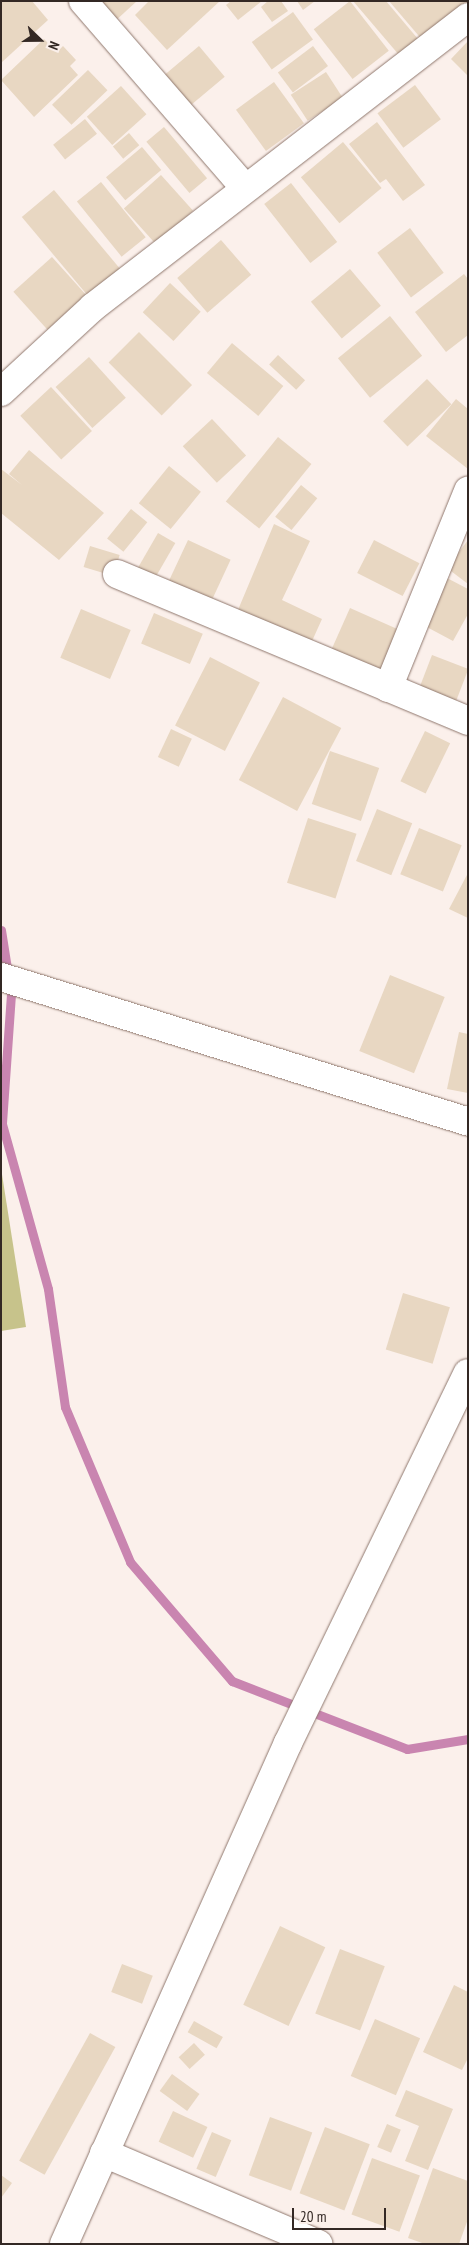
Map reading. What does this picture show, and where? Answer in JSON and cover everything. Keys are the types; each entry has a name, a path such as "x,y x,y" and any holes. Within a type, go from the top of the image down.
{"street":[{"path":"82,1 245,188"},
{"path":"1,392 93,307 468,17"},
{"path":"388,688 468,491"},
{"path":"117,574 468,721"},
{"path":"1,977 43,994 468,1122"},
{"path":"64,2244 288,1743 468,1372"},
{"path":"104,2153 318,2244"}],"shaded area":[{"path":"1,1168 26,1327 1,1331"}],"building":[{"path":"1,1 32,1 48,20 1,63"},
{"path":"94,1 137,1 113,23"},
{"path":"149,1 220,1 167,50 135,15"},
{"path":"231,1 262,1 238,20 226,5"},
{"path":"268,1 281,1 288,11 272,22 261,7"},
{"path":"297,1 315,1 303,10"},
{"path":"350,1 389,51 353,79 314,29"},
{"path":"353,1 386,1 418,39 399,55"},
{"path":"389,1 468,1 468,3 424,42"},
{"path":"293,12 313,40 272,69 252,42"},
{"path":"44,39 57,52 63,46 76,60 70,66 78,75 34,117 1,80"},
{"path":"468,41 468,76 451,59"},
{"path":"199,46 225,77 191,105 165,74"},
{"path":"313,46 328,66 293,92 278,72"},
{"path":"88,70 107,90 71,125 52,105"},
{"path":"326,72 343,98 308,121 291,95"},
{"path":"274,82 304,123 266,151 236,110"},
{"path":"415,85 441,119 403,148 377,113"},
{"path":"121,86 146,114 112,145 87,117"},
{"path":"85,119 97,134 65,160 53,145"},
{"path":"377,122 425,185 403,201 386,179 380,183 349,144"},
{"path":"164,127 207,178 189,193 146,142"},
{"path":"129,133 139,145 123,159 113,146"},
{"path":"343,142 382,188 339,223 301,177"},
{"path":"142,147 161,170 125,200 106,177"},
{"path":"161,175 193,211 156,244 124,208"},
{"path":"101,182 146,237 122,257 77,202"},
{"path":"291,183 337,242 310,263 264,204"},
{"path":"54,190 121,270 89,297 22,217"},
{"path":"410,228 444,273 411,297 377,253"},
{"path":"221,240 251,275 207,313 177,278"},
{"path":"52,257 86,295 47,330 13,292"},
{"path":"350,269 381,306 342,339 311,302"},
{"path":"464,274 468,279 468,335 446,352 415,312"},
{"path":"170,283 201,312 173,341 143,312"},
{"path":"390,316 422,356 370,398 338,358"},
{"path":"139,332 192,385 162,415 109,362"},
{"path":"232,343 283,386 258,416 207,373"},
{"path":"278,355 305,380 296,390 269,365"},
{"path":"89,357 126,398 92,428 56,387"},
{"path":"427,379 451,404 407,447 383,421"},
{"path":"51,387 92,431 61,460 20,416"},
{"path":"456,399 468,409 468,469 426,436"},
{"path":"212,419 246,456 217,483 183,446"},
{"path":"278,437 311,464 259,529 226,502"},
{"path":"29,450 104,513 59,560 1,513 1,469 22,485 9,474"},
{"path":"169,466 201,492 171,529 139,503"},
{"path":"301,485 317,498 292,530 275,517"},
{"path":"131,509 147,522 123,552 107,539"},
{"path":"274,524 310,541 282,600 322,619 308,650 235,617"},
{"path":"158,533 175,543 155,579 138,569"},
{"path":"188,540 231,560 212,601 169,581"},
{"path":"374,540 419,563 403,596 357,573"},
{"path":"468,540 468,584 447,568"},
{"path":"90,546 120,555 113,576 84,567"},
{"path":"447,578 468,589 468,614 453,641 423,625"},
{"path":"350,608 401,631 380,677 329,655"},
{"path":"81,609 131,630 110,679 60,658"},
{"path":"154,613 203,634 190,664 141,643"},
{"path":"432,655 468,669 454,707 417,693"},
{"path":"210,657 260,682 225,751 175,726"},
{"path":"283,697 341,728 297,811 239,780"},
{"path":"171,729 192,739 179,767 158,757"},
{"path":"425,731 450,743 426,794 400,781"},
{"path":"330,751 379,768 361,821 312,804"},
{"path":"377,809 412,823 391,875 356,861"},
{"path":"308,818 357,834 335,898 287,883"},
{"path":"419,828 462,845 443,892 400,874"},
{"path":"468,873 468,918 449,909"},
{"path":"390,975 445,997 414,1073 359,1051"},
{"path":"459,1032 468,1034 468,1093 447,1089"},
{"path":"403,1293 450,1307 433,1364 386,1349"},
{"path":"280,1926 325,1947 289,2026 243,2005"},
{"path":"340,1949 385,1966 360,2031 315,2013"},
{"path":"122,1964 153,1976 142,2004 111,1992"},
{"path":"454,1985 468,1992 468,2058 462,2070 423,2052"},
{"path":"375,2019 420,2038 396,2095 351,2076"},
{"path":"194,2021 223,2037 217,2048 188,2032"},
{"path":"90,2033 115,2047 45,2175 19,2161"},
{"path":"194,2043 205,2055 190,2069 179,2057"},
{"path":"172,2074 200,2094 187,2111 160,2091"},
{"path":"406,2090 453,2109 428,2170 405,2161 419,2126 395,2116"},
{"path":"173,2111 207,2127 193,2158 159,2142"},
{"path":"270,2117 312,2132 291,2191 249,2175"},
{"path":"387,2124 401,2130 391,2153 377,2147"},
{"path":"325,2127 370,2144 344,2210 300,2193"},
{"path":"212,2132 231,2140 216,2177 196,2169"},
{"path":"372,2158 420,2175 399,2232 351,2214"},
{"path":"433,2168 468,2181 468,2219 459,2244 425,2244 408,2238"},
{"path":"1,2175 12,2183 1,2198"}],"waterway":[{"path":"1,930 11,994 2,1124 48,1289 65,1407 130,1562 232,1681 407,1749 468,1739"}]}
